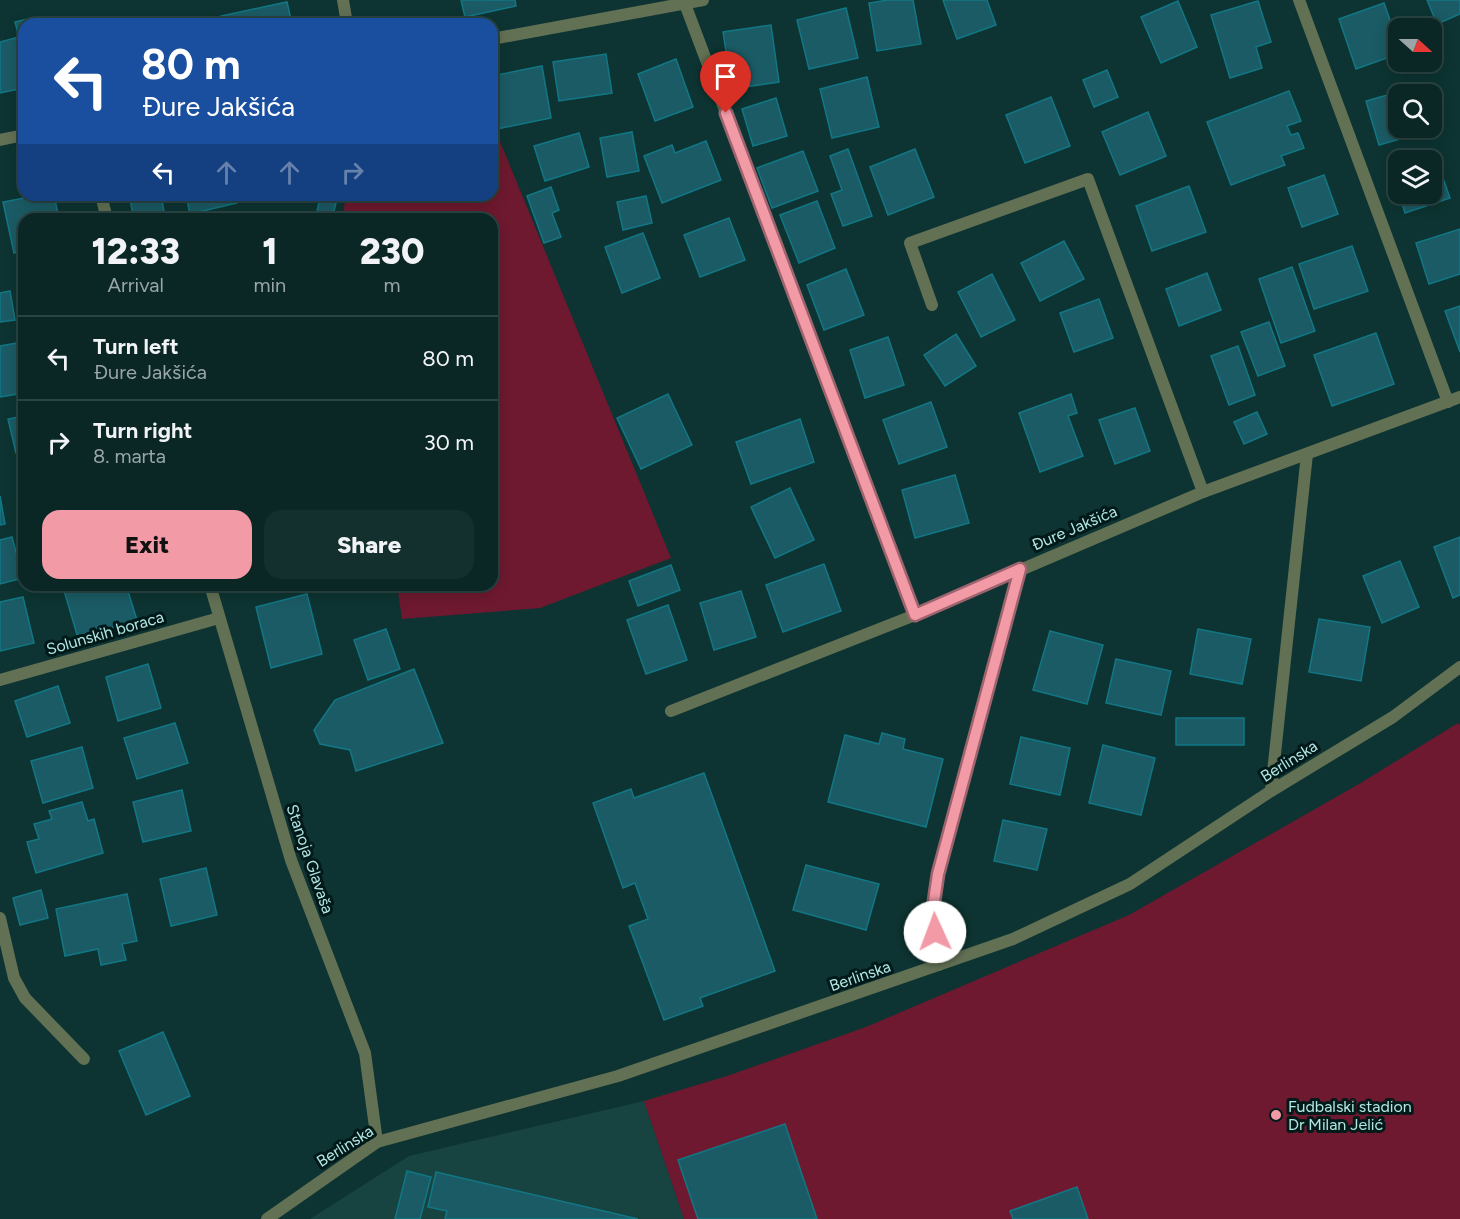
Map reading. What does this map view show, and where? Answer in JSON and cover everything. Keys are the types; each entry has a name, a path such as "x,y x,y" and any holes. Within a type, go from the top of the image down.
{"street":[{"path":"343,0 346,18"},
{"path":"498,38 703,0"},
{"path":"1299,0 1454,399"},
{"path":"686,4 915,615"},
{"path":"0,140 18,136"},
{"path":"932,305 910,243 1088,179 1203,492"},
{"name":"Đure Jakšića","path":"670,711 915,615 1203,492 1454,399"},
{"path":"1271,791 1307,454"},
{"path":"939,965 932,915 938,874 1020,569"},
{"name":"Stanoja Glavaša","path":"212,591 291,860 365,1053 377,1142"},
{"name":"Solunskih boraca","path":"0,680 219,618"},
{"name":"Berlinska","path":"267,1219 377,1142 618,1076 1014,939 1130,884 1271,791 1393,717 1460,667"},
{"path":"0,918 14,978 25,998 84,1059"}],"shaded area":[{"path":"498,137 671,558 540,608 402,619 398,591 498,591 498,213 343,213 345,201 498,201"},
{"path":"1458,723 1460,725 1460,1219 684,1219 644,1101 727,1076 866,1027 1129,915 1359,784"},
{"path":"644,1101 684,1219 310,1219 409,1156"}],"building":[{"path":"461,0 515,0 516,6 465,17"},
{"path":"913,0 921,44 877,51 869,3"},
{"path":"943,0 987,0 996,25 957,39"},
{"path":"1427,0 1460,0 1460,14 1442,22 1442,18 1434,18"},
{"path":"1178,1 1197,47 1161,63 1141,17"},
{"path":"1258,1 1271,42 1256,47 1262,68 1230,78 1211,15"},
{"path":"287,2 291,18 222,18 221,16"},
{"path":"1384,3 1389,18 1388,58 1356,69 1339,19"},
{"path":"846,8 858,58 809,69 797,20"},
{"path":"771,25 779,82 746,87 744,75 730,77 723,32"},
{"path":"18,37 18,89 0,93 0,42"},
{"path":"606,54 612,93 559,101 553,62"},
{"path":"676,59 693,107 655,121 638,74"},
{"path":"542,66 551,118 498,129 498,75"},
{"path":"1107,70 1118,97 1094,107 1083,80"},
{"path":"867,77 879,127 832,138 820,89"},
{"path":"1289,91 1301,121 1287,126 1291,135 1298,133 1304,148 1281,156 1285,165 1231,185 1207,122"},
{"path":"1388,95 1388,138 1404,138 1379,145 1366,101"},
{"path":"1051,97 1070,146 1025,163 1006,115"},
{"path":"776,98 787,136 753,146 742,109"},
{"path":"1148,112 1166,156 1120,175 1102,132"},
{"path":"632,132 639,171 607,177 600,138"},
{"path":"579,133 589,167 545,181 534,146"},
{"path":"706,141 721,180 662,203 644,156 672,145 675,153"},
{"path":"848,149 872,216 843,226 831,194 842,190 830,156"},
{"path":"915,149 934,197 888,215 870,167"},
{"path":"803,151 818,191 772,208 757,168"},
{"path":"1324,175 1338,214 1302,227 1288,188"},
{"path":"1442,175 1450,198 1442,201"},
{"path":"1189,186 1206,232 1152,251 1136,206"},
{"path":"551,187 559,210 552,213 561,237 544,243 527,196"},
{"path":"646,196 652,223 623,230 617,202"},
{"path":"18,199 18,201 55,201 58,213 18,213 18,252 14,253 3,202"},
{"path":"130,201 162,201 164,213 133,213"},
{"path":"187,201 236,201 237,203 194,213 190,213"},
{"path":"320,201 336,201 334,213 316,213"},
{"path":"817,201 835,248 799,263 780,215"},
{"path":"1402,204 1432,204 1405,213"},
{"path":"729,218 745,260 700,277 684,235"},
{"path":"1460,229 1460,274 1429,284 1416,243"},
{"path":"643,233 660,278 622,293 605,247"},
{"path":"1064,241 1084,279 1040,301 1021,263"},
{"path":"1352,246 1368,291 1314,309 1299,264"},
{"path":"1292,267 1315,331 1281,343 1259,279"},
{"path":"846,269 864,315 824,330 807,285"},
{"path":"1207,273 1221,310 1179,326 1166,289"},
{"path":"992,274 1015,320 981,337 958,292"},
{"path":"10,291 15,320 0,322 0,293"},
{"path":"1099,299 1113,338 1074,352 1060,313"},
{"path":"1460,306 1460,352 1445,311"},
{"path":"1269,322 1285,366 1258,376 1241,332"},
{"path":"1376,333 1394,384 1332,406 1314,355"},
{"path":"956,334 976,366 945,386 924,355"},
{"path":"888,337 904,385 865,398 850,350"},
{"path":"18,343 18,394 0,397 0,346"},
{"path":"1238,346 1255,395 1229,405 1211,356"},
{"path":"668,394 692,445 641,469 617,418"},
{"path":"1071,394 1077,413 1068,416 1083,456 1040,472 1019,413"},
{"path":"931,402 947,447 899,464 883,420"},
{"path":"1135,408 1150,451 1115,464 1099,420"},
{"path":"1257,412 1267,434 1244,444 1234,422"},
{"path":"18,417 18,452 16,453 8,419"},
{"path":"800,419 814,462 751,484 736,442"},
{"path":"955,475 969,523 915,538 902,490"},
{"path":"790,488 814,540 775,558 751,507"},
{"path":"0,496 5,524 0,525"},
{"path":"12,537 18,559 18,579 0,584 0,540"},
{"path":"1460,537 1460,595 1453,598 1434,547"},
{"path":"1400,561 1419,607 1382,623 1363,576"},
{"path":"824,564 841,611 783,632 766,585"},
{"path":"671,565 680,590 638,606 629,581"},
{"path":"64,591 128,591 137,620 78,638"},
{"path":"741,591 756,637 714,650 700,603"},
{"path":"307,594 322,654 271,668 256,607"},
{"path":"23,597 34,643 0,651 0,602"},
{"path":"668,605 687,660 646,674 627,620"},
{"path":"1319,619 1370,627 1361,681 1309,672"},
{"path":"386,629 400,669 368,680 354,640"},
{"path":"1198,629 1251,639 1242,684 1190,674"},
{"path":"1050,631 1103,645 1087,704 1033,690"},
{"path":"1116,659 1171,671 1161,715 1106,703"},
{"path":"148,664 161,708 118,721 106,677"},
{"path":"414,669 443,743 356,771 350,750 320,744 314,730 335,700"},
{"path":"58,686 70,723 27,737 15,701"},
{"path":"1176,718 1244,718 1244,745 1176,745"},
{"path":"175,723 188,763 137,779 124,738"},
{"path":"882,733 905,739 903,749 943,759 926,827 828,802 845,735 879,744"},
{"path":"1021,737 1070,748 1060,795 1010,784"},
{"path":"1103,745 1155,758 1141,815 1089,803"},
{"path":"82,747 93,788 43,803 31,761"},
{"path":"704,773 775,971 700,998 703,1006 664,1020 629,926 648,919 635,883 623,888 593,803 631,789 634,798"},
{"path":"182,790 191,831 143,842 133,802"},
{"path":"82,802 88,821 94,819 103,853 36,873 27,842 39,839 34,824 52,819 49,811"},
{"path":"1003,820 1047,829 1037,870 994,861"},
{"path":"806,865 879,884 866,930 793,910"},
{"path":"206,868 217,915 171,926 160,879"},
{"path":"41,890 48,918 20,925 13,898"},
{"path":"127,894 137,941 122,944 126,960 101,965 98,949 65,956 56,909"},
{"path":"163,1032 190,1096 146,1115 119,1051"},
{"path":"785,1124 817,1219 698,1219 678,1160"},
{"path":"407,1171 431,1177 420,1219 395,1219"},
{"path":"436,1172 638,1219 445,1219 447,1211 428,1207"},
{"path":"1077,1187 1088,1219 1013,1219 1010,1211"}],"place":[{"name":"Fudbalski stadion Dr Milan Jelić","path":"1276,1115"}],"route":[{"path":"726,113 915,615 1020,569 938,874 932,915 935,932"}]}
